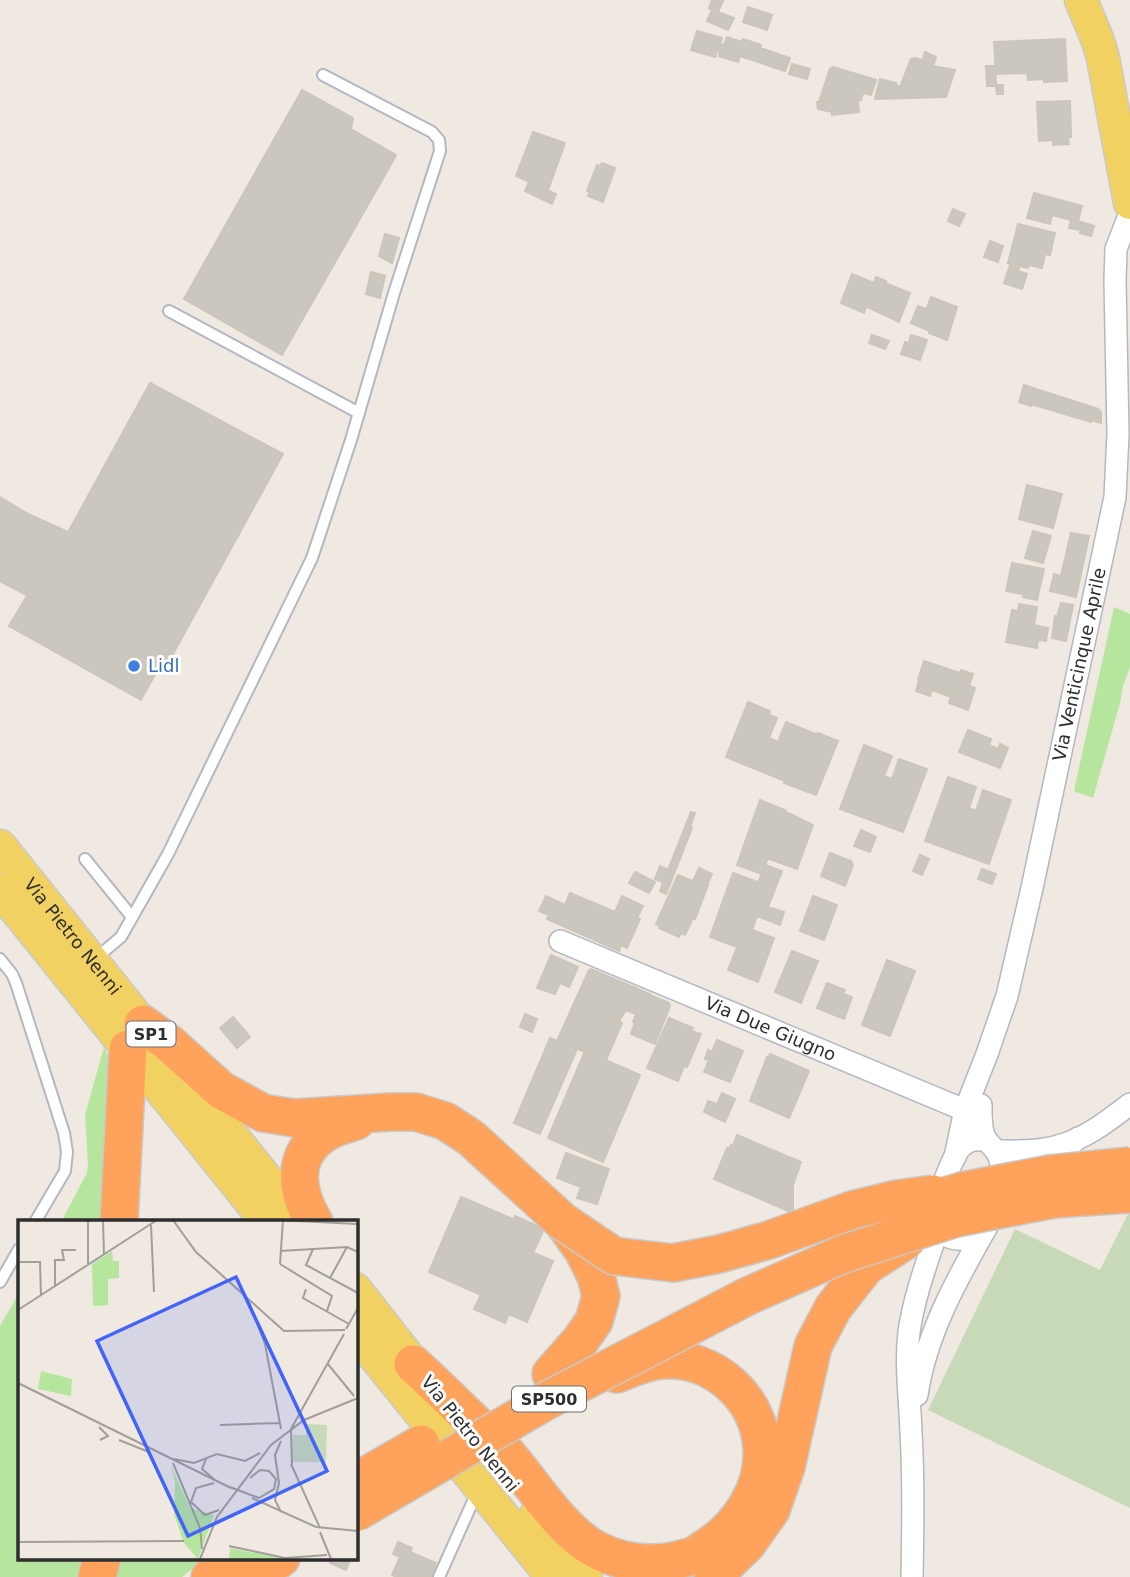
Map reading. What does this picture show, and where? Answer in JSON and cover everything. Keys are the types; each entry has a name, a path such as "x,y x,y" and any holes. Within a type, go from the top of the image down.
{"highway":[{"path":"119,1220 136,1037 170,1044 221,1090 263,1113 294,1118 416,1112 446,1121 471,1138 562,1221 614,1256 673,1263 719,1254 769,1240 852,1210 897,1199 958,1174"},
{"path":"313,1220 300,1190 301,1165 309,1147 316,1139 340,1126 391,1112"},
{"name":"SP500","path":"357,1512 549,1387 733,1279 958,1174 1050,1174 1130,1166"},
{"name":"SP500","path":"357,1481 457,1423 549,1387 843,1254 956,1219 1054,1199 1130,1194"},
{"path":"549,1387 594,1321 601,1296 596,1276 583,1250 562,1221"},
{"path":"713,1577 747,1544 771,1510 773,1470 813,1346 833,1308 866,1266 931,1228"},
{"path":"549,1387 662,1360 705,1366 726,1380 744,1398 756,1422 762,1450 773,1470"},
{"path":"413,1363 504,1450 566,1526 594,1549 627,1562 662,1563 684,1558 722,1538 739,1518 753,1493 773,1470"},
{"path":"97,1577 101,1560"},
{"path":"210,1577 231,1560"},
{"path":"254,1577 278,1560"}],"main road":[{"path":"1081,0 1103,58 1130,203"},
{"name":"Via Pietro Nenni","path":"0,846 93,961 136,1037 266,1220"},
{"name":"Via Pietro Nenni","path":"0,890 25,922 136,1037 299,1220"},
{"path":"0,900 25,922"},
{"name":"Via Pietro Nenni","path":"357,1292 586,1577"},
{"name":"Via Pietro Nenni","path":"357,1335 552,1577"}],"street":[{"name":"Via Venticinque Aprile","path":"911,1431 907,1357 909,1329 931,1228 935,1210 958,1174 987,1055 1007,996 1115,498 1123,262 1116,249 1127,236 1130,213"},
{"name":"Via Due Giugno","path":"560,941 973,1113"},
{"path":"958,1174 960,1148 973,1139 991,1146 1025,1151 1057,1147 1096,1129 1130,1104"},
{"path":"912,1577 914,1515 911,1431 919,1377 931,1337 991,1218 1000,1179 999,1156 973,1113"},
{"path":"931,1228 948,1238 967,1239 981,1234 1022,1189 1078,1138"}],"lane":[{"path":"93,961 121,937 168,854 312,558 440,151 439,140 432,132 323,75"},
{"path":"169,311 359,413"},
{"path":"85,859 132,917"},
{"path":"0,959 16,983 64,1133 67,1152 65,1171 36,1220"},
{"path":"0,1282 18,1251"},
{"path":"439,1577 479,1488"}],"green space":[{"path":"1114,607 1130,614 1130,667 1093,798 1074,791"},
{"path":"104,1047 115,1072 111,1220 62,1220 87,1173 85,1115"},
{"path":"1130,1210 1130,1508 928,1410 1015,1229 1100,1270"},
{"path":"18,1295 18,1560 203,1560 182,1577 0,1577 0,1326"}],"building":[{"path":"712,0 723,1 718,12 734,18 728,30 707,21 712,10 709,8"},
{"path":"748,7 772,15 767,30 743,22"},
{"path":"697,31 722,38 720,44 724,45 727,37 742,42 743,39 790,58 785,71 740,56 738,62 719,56 720,52 717,51 715,57 691,50"},
{"path":"1065,39 1067,81 1028,80 1027,73 996,74 994,42"},
{"path":"925,52 936,57 933,66 955,70 946,97 875,99 880,79 896,83 900,87 911,59 923,60"},
{"path":"792,64 810,69 807,79 789,74"},
{"path":"986,66 995,66 996,85 1003,85 1003,94 997,94 996,86 987,86"},
{"path":"833,67 876,80 871,95 863,93 861,100 819,102"},
{"path":"302,90 353,118 351,129 396,155 381,182 281,127"},
{"path":"858,100 859,112 832,115 832,112 818,109 817,102"},
{"path":"1070,101 1069,144 1053,145 1053,140 1039,141 1037,102"},
{"path":"281,127 381,182 282,355 184,299"},
{"path":"533,132 565,143 548,190 516,176"},
{"path":"602,163 615,168 603,202 588,196 590,192 587,191 597,165"},
{"path":"529,182 556,194 552,204 525,191"},
{"path":"1034,193 1082,206 1078,221 1094,226 1091,236 1080,233 1081,230 1069,228 1071,220 1052,215 1050,224 1027,218"},
{"path":"953,209 965,214 959,226 948,221"},
{"path":"1018,224 1055,233 1050,255 1045,254 1042,268 1008,263"},
{"path":"385,234 399,238 392,263 379,256"},
{"path":"990,241 1003,246 998,262 984,257"},
{"path":"1010,265 1027,274 1022,289 1004,283"},
{"path":"371,272 385,276 380,298 366,294"},
{"path":"852,274 874,283 864,313 841,303"},
{"path":"876,277 910,293 899,322 865,306"},
{"path":"931,297 957,307 947,340 920,327"},
{"path":"918,306 926,309 920,327 911,323"},
{"path":"872,335 889,341 885,349 869,343"},
{"path":"911,335 927,340 920,360 901,354"},
{"path":"150,383 283,454 163,672 158,669 141,700 9,626 27,596 32,598"},
{"path":"1024,385 1036,389 1031,406 1019,402"},
{"path":"1036,389 1098,409 1101,412 1101,423 1031,404"},
{"path":"1027,485 1062,494 1053,528 1019,519"},
{"path":"0,497 28,514 0,565"},
{"path":"28,514 68,532 32,598 0,581 0,565"},
{"path":"1033,531 1051,536 1043,563 1025,558"},
{"path":"1071,533 1089,536 1076,597 1050,591 1054,574 1061,576"},
{"path":"1012,563 1044,569 1037,600 1006,591"},
{"path":"1061,603 1073,605 1066,641 1052,638 1055,616 1057,617"},
{"path":"1019,604 1037,607 1034,625 1048,628 1046,641 1038,640 1037,648 1006,642 1012,610 1018,611"},
{"path":"924,661 969,676 962,696 918,680"},
{"path":"961,670 973,674 969,686 975,688 968,710 949,703 951,697 932,690 930,696 916,691 919,681 962,696 969,676 960,673"},
{"path":"748,702 770,711 769,715 777,718 769,738 778,742 786,722 838,741 816,795 726,757"},
{"path":"968,730 991,739 989,745 998,749 1000,744 1008,748 1000,768 959,752"},
{"path":"864,745 892,756 884,776 892,779 899,759 927,769 903,832 840,809"},
{"path":"948,777 976,787 969,808 976,811 983,790 1011,800 989,864 925,841"},
{"path":"760,800 785,810 762,874 737,865"},
{"path":"691,812 695,813 690,827 692,828 666,894 660,891 663,882 655,879 660,866 668,870"},
{"path":"786,812 813,825 797,869 769,859"},
{"path":"861,830 876,837 870,852 854,846"},
{"path":"830,853 851,861 853,865 845,886 821,876"},
{"path":"920,855 929,859 922,875 913,871"},
{"path":"765,865 782,871 768,907 784,912 780,925 757,916 752,930 742,926"},
{"path":"699,868 712,874 707,885 694,879"},
{"path":"982,869 996,874 992,884 978,879"},
{"path":"635,872 655,882 649,893 629,883"},
{"path":"733,873 758,882 742,926 774,938 758,982 728,970 737,947 710,937"},
{"path":"678,875 708,885 695,919 693,918 685,935 681,933 679,937 656,924"},
{"path":"570,893 615,912 622,896 643,906 627,948 621,945 619,951 547,919 549,915 539,911 546,896 565,905"},
{"path":"813,896 837,905 824,940 800,931"},
{"path":"792,951 818,961 801,1003 775,992"},
{"path":"551,955 578,967 569,987 560,983 555,994 537,988"},
{"path":"887,960 915,971 890,1036 862,1025"},
{"path":"591,969 669,1003 655,1044 631,1034 636,1014 626,1010 619,1021 576,1004 575,1001"},
{"path":"827,983 845,990 843,994 852,997 844,1019 817,1008"},
{"path":"575,1001 576,1004 622,1023 606,1060 557,1041"},
{"path":"525,1014 537,1019 532,1032 520,1027"},
{"path":"233,1017 250,1037 237,1048 220,1028"},
{"path":"669,1018 701,1034 678,1081 647,1068"},
{"path":"550,1038 577,1049 540,1134 514,1123"},
{"path":"717,1040 743,1051 730,1082 704,1072 709,1060 705,1059 708,1050 712,1052"},
{"path":"585,1051 640,1075 603,1162 548,1138"},
{"path":"770,1054 809,1071 789,1118 750,1101"},
{"path":"722,1093 735,1099 725,1122 704,1112 708,1101 717,1104"},
{"path":"737,1135 801,1162 793,1185 793,1213 714,1179 727,1148 733,1146"},
{"path":"566,1153 609,1169 597,1204 577,1198 581,1187 557,1178"},
{"path":"461,1197 513,1219 481,1295 429,1272"},
{"path":"515,1216 544,1229 533,1253 504,1240"},
{"path":"504,1240 553,1261 527,1322 478,1301"},
{"path":"478,1301 509,1314 505,1323 474,1309"},
{"path":"398,1542 412,1548 410,1552 436,1563 431,1577 392,1575 400,1557 393,1554"},
{"path":"331,1560 350,1560 346,1570 330,1563"}],"place":[{"name":"Lidl","path":"134,666"}]}
